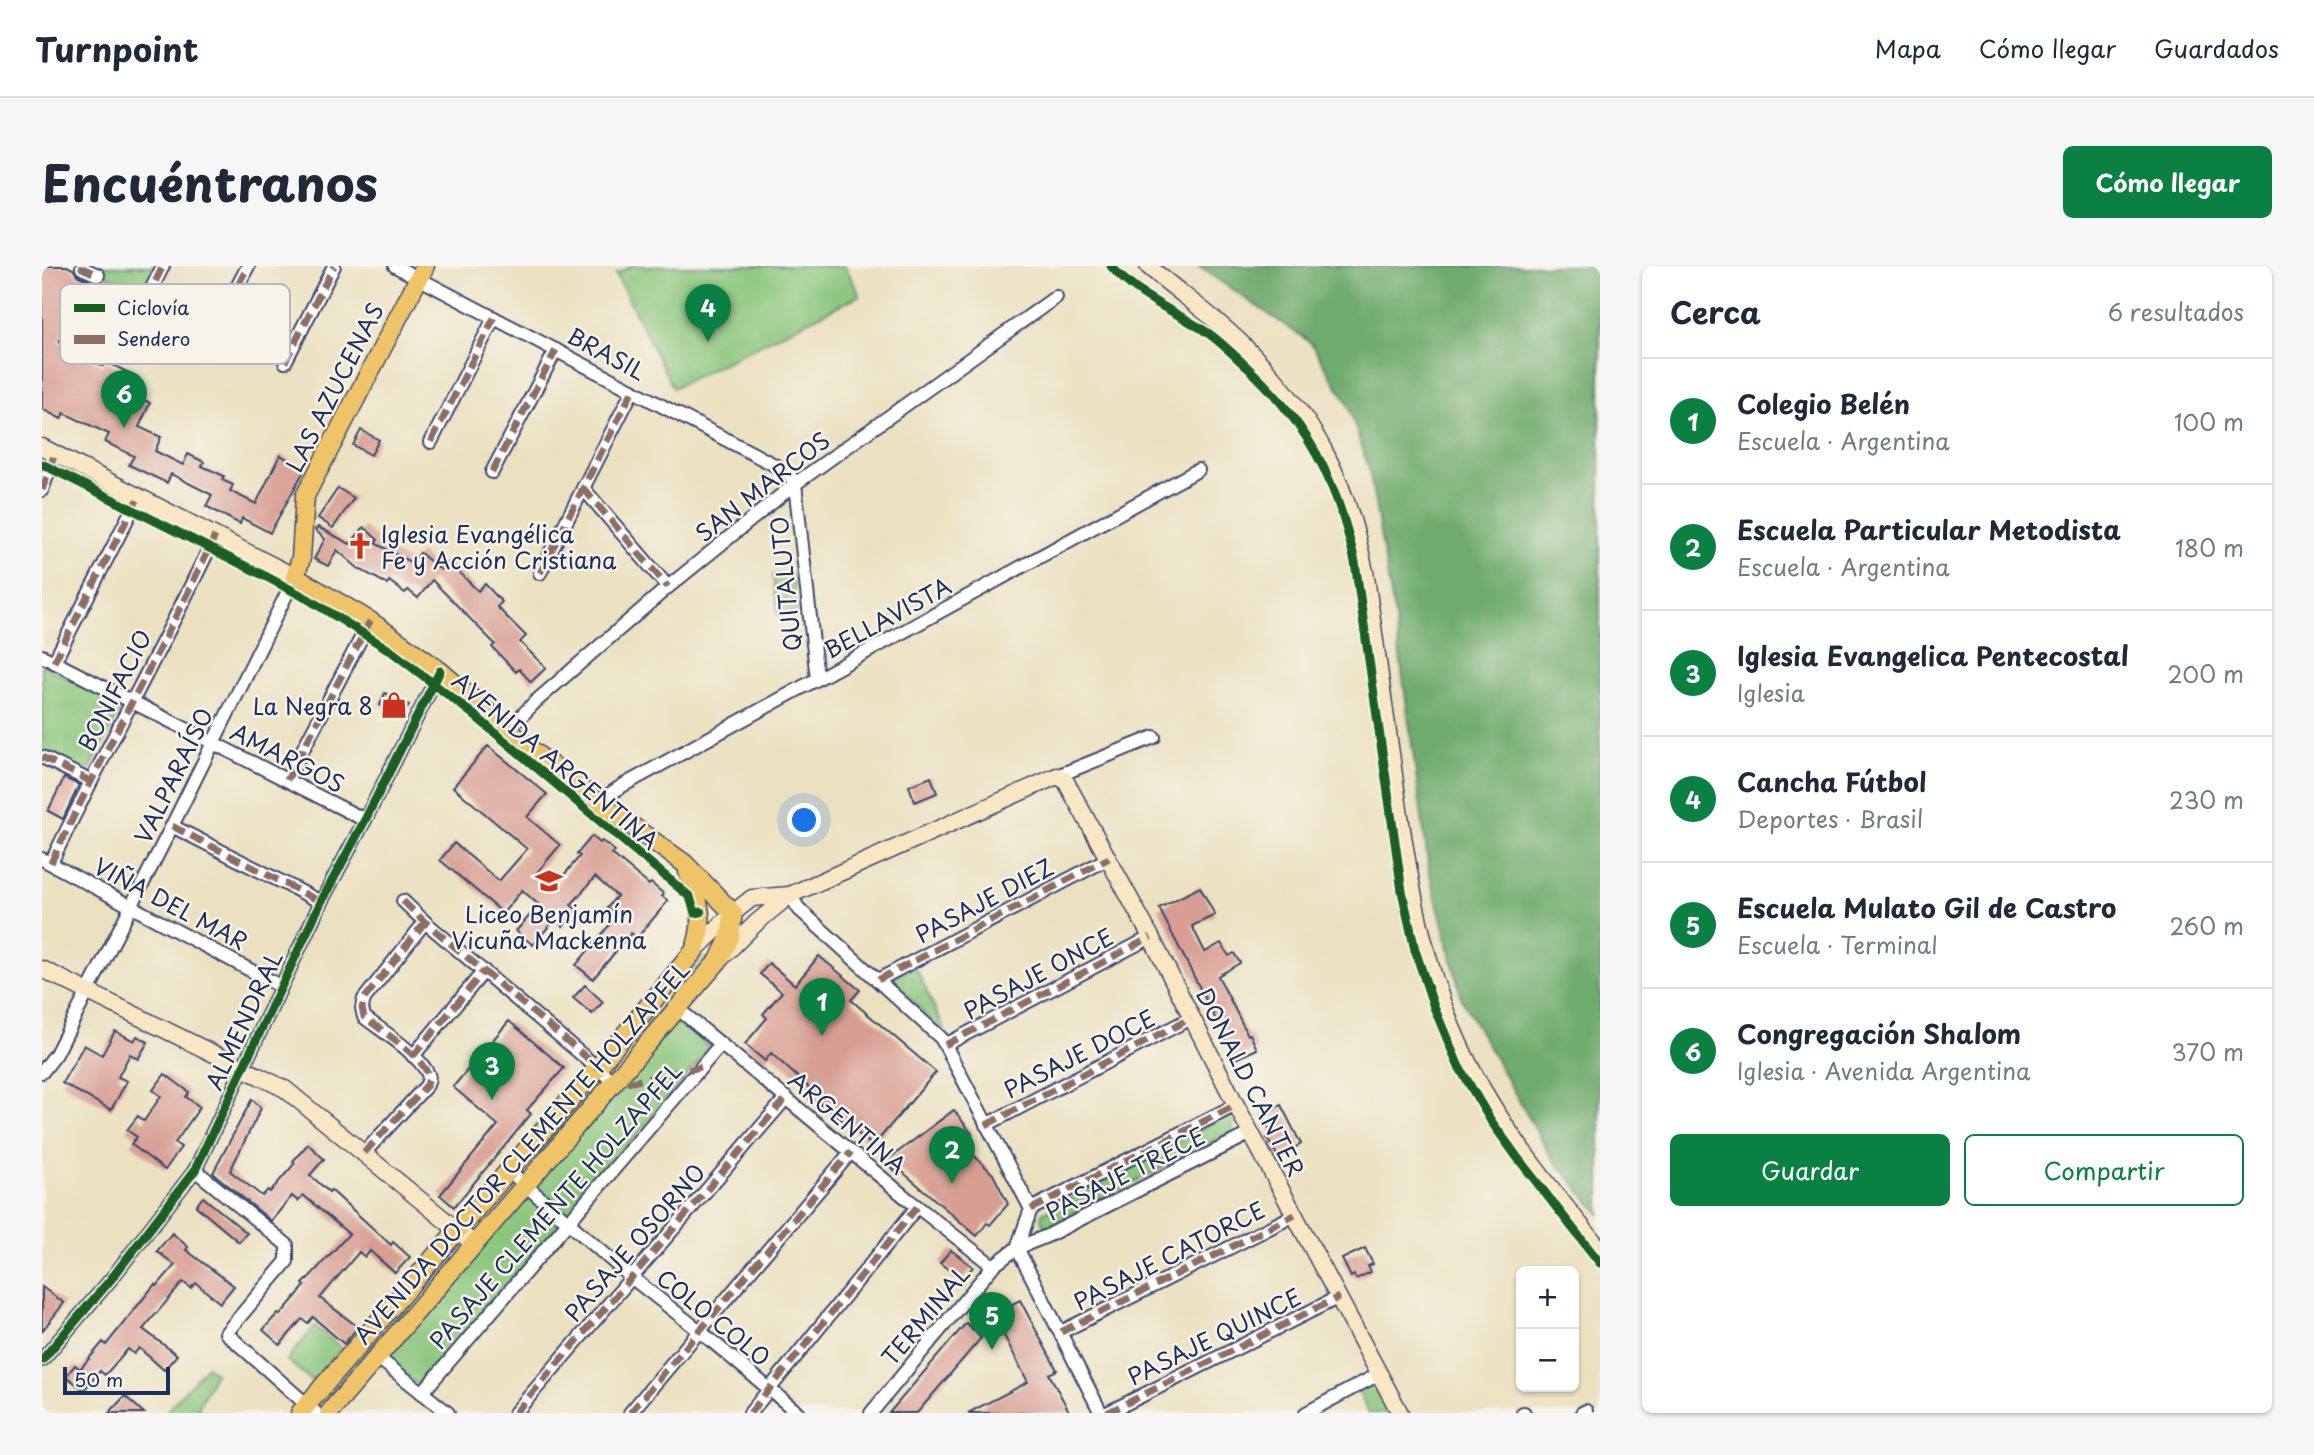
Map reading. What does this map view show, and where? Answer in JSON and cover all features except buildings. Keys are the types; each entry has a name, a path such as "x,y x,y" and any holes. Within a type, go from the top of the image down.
{"main road":[{"name":"LAS AZUCENAS","path":"295,577 301,558 305,496 421,272"},
{"name":"AVENIDA ARGENTINA","path":"295,577 370,621 440,671 598,802 684,863"},
{"path":"684,863 733,913"},
{"path":"684,863 701,912 699,939 694,951"},
{"name":"AVENIDA DOCTOR CLEMENTE HOLZAPFEL","path":"328,1413 719,960 730,937 733,913"},
{"name":"AVENIDA DOCTOR CLEMENTE HOLZAPFEL","path":"308,1410 694,951"}],"street":[{"path":"83,266 82,268 98,275"},
{"path":"154,284 163,266"},
{"path":"239,284 248,266"},
{"path":"290,352 334,266"},
{"name":"BRASIL","path":"395,266 421,272 494,318 788,472 795,484"},
{"path":"1148,266 1241,343 1269,373 1310,424 1334,467 1357,533 1366,577 1410,888 1432,975 1455,1037 1486,1096 1523,1152 1600,1249"},
{"name":"SAN MARCOS","path":"509,729 535,702 668,587 795,484 1056,297"},
{"path":"431,442 494,318"},
{"path":"492,472 555,350"},
{"path":"540,573 633,390"},
{"path":"42,490 49,450"},
{"name":"AVENIDA ARGENTINA","path":"49,450 295,577"},
{"name":"BELLAVISTA","path":"598,802 622,786 1198,470"},
{"name":"QUITALUTO","path":"795,484 817,679"},
{"path":"583,488 668,587"},
{"path":"48,659 139,496"},
{"name":"BONIFACIO","path":"47,861 132,702 215,536"},
{"name":"VALPARAÍSO","path":"42,1072 56,1054 295,577"},
{"path":"287,780 370,621"},
{"name":"AMARGOS","path":"48,659 365,820"},
{"name":"ALMENDRAL","path":"42,1360 112,1278 195,1170 321,902 440,671"},
{"name":"AVENIDA DOCTOR CLEMENTE HOLZAPFEL","path":"694,951 752,898 790,895 1057,776 1154,737"},
{"path":"42,757 90,781"},
{"name":"DONALD CANTER","path":"1057,776 1065,780 1109,858 1236,1105 1400,1413"},
{"path":"172,826 321,902"},
{"name":"PASAJE DIEZ","path":"878,980 1109,858"},
{"name":"VIÑA DEL MAR","path":"47,861 280,986"},
{"path":"719,960 757,922 790,895 799,909 941,1038 1031,1209 1017,1248 1101,1413"},
{"path":"403,901 614,1082"},
{"path":"364,1153 427,1085 428,1074 413,1056 365,1017 362,1008 364,999 425,922"},
{"name":"PASAJE ONCE","path":"945,1045 1151,937"},
{"path":"42,969 285,1089 474,1244"},
{"path":"413,1056 484,971"},
{"name":"ARGENTINA","path":"677,1008 917,1207 993,1266"},
{"name":"PASAJE DOCE","path":"986,1125 1191,1018"},
{"name":"PASAJE CLEMENTE HOLZAPFEL","path":"422,1393 721,1044"},
{"name":"PASAJE OSORNO","path":"515,1413 786,1098"},
{"name":"PASAJE TRECE","path":"1031,1209 1236,1105"},
{"name":"PASAJE TRECE","path":"1017,1248 1059,1230 1251,1133"},
{"path":"631,1413 851,1152"},
{"path":"195,1170 287,1245 287,1261 226,1333 308,1410"},
{"name":"COLO COLO","path":"508,1170 631,1277 798,1413"},
{"path":"750,1413 917,1207"},
{"name":"PASAJE CATORCE","path":"1061,1332 1295,1215"},
{"name":"TERMINAL","path":"871,1413 993,1266 1017,1248"},
{"name":"PASAJE QUINCE","path":"1107,1413 1339,1297"},
{"path":"377,1357 448,1413"},
{"path":"1306,1413 1379,1374"}],"green space":[{"path":"89,266 158,266 149,284 123,284"},
{"path":"632,266 845,266 860,295 673,388 616,274"},
{"path":"1198,266 1600,266 1600,1214 1550,1155 1462,1000 1429,870 1395,619 1369,469 1347,402 1311,343"},
{"path":"792,573 797,612 778,615 773,575"},
{"path":"42,665 122,706 91,768 78,769 42,751"},
{"path":"703,957 704,962 614,1067 612,1062"},
{"path":"915,966 945,1031 941,1033 892,978"},
{"path":"683,1023 710,1048 567,1217 532,1187 674,1025"},
{"path":"596,1083 596,1088 524,1171 522,1169"},
{"path":"1226,1116 1232,1121 1233,1132 1049,1226 1044,1226 1042,1213"},
{"path":"507,1187 508,1193 481,1221 479,1219"},
{"path":"531,1200 559,1224 421,1388 391,1362 389,1356 518,1202"},
{"path":"450,1254 452,1257 325,1405 322,1403"},
{"path":"315,1326 342,1348 312,1381 287,1360"},
{"path":"207,1366 215,1373 198,1408 203,1413 165,1413"},
{"path":"1377,1386 1391,1413 1369,1413 1358,1391"}],"marked path":[{"path":"83,266 82,268 98,275"},
{"path":"154,284 163,266"},
{"path":"239,284 248,266"},
{"path":"290,352 334,266"},
{"path":"431,442 494,318"},
{"path":"492,472 556,350"},
{"path":"540,573 633,390"},
{"path":"42,490 55,453"},
{"path":"583,488 668,587"},
{"path":"54,662 139,496"},
{"path":"51,863 215,536"},
{"path":"287,780 370,621"},
{"path":"42,757 90,781"},
{"path":"172,826 321,902"},
{"path":"878,980 1109,858"},
{"path":"403,901 598,1067"},
{"path":"364,1153 429,1080 428,1074 416,1058 364,1017 362,1008 364,999 425,922"},
{"path":"945,1045 1151,937"},
{"path":"413,1056 484,971"},
{"path":"986,1125 1191,1018"},
{"path":"627,1083 701,1067"},
{"path":"515,1413 786,1098"},
{"path":"1031,1209 1236,1105"},
{"path":"630,1413 851,1152"},
{"path":"750,1413 917,1207"},
{"path":"1061,1332 1295,1215"},
{"path":"1107,1413 1339,1297"}],"cycle path":[{"path":"1111,266 1132,286 1208,333 1233,354 1288,411 1318,456 1339,506 1355,562 1402,891 1415,950 1434,1007 1458,1065 1491,1121 1600,1263"},
{"path":"42,464 308,599 391,651 474,715 690,897 695,913 701,912"},
{"path":"42,1360 112,1278 195,1170 321,902 440,671"}],"place":[{"name":"Cancha Fútbol","path":"708,342"},
{"name":"Congregación Shalom","path":"124,428"},
{"name":"Iglesia Evangélica Fe y Acción Cristiana","path":"360,546"},
{"name":"La Negra 8","path":"394,705"},
{"name":"Liceo Benjamín Vicuña Mackenna","path":"549,881"},
{"name":"Colegio Belén","path":"822,1036"},
{"name":"Iglesia Evangelica Pentecostal","path":"492,1100"},
{"name":"Escuela Particular Metodista","path":"952,1184"},
{"name":"Escuela Mulato Gil de Castro","path":"992,1350"}]}
